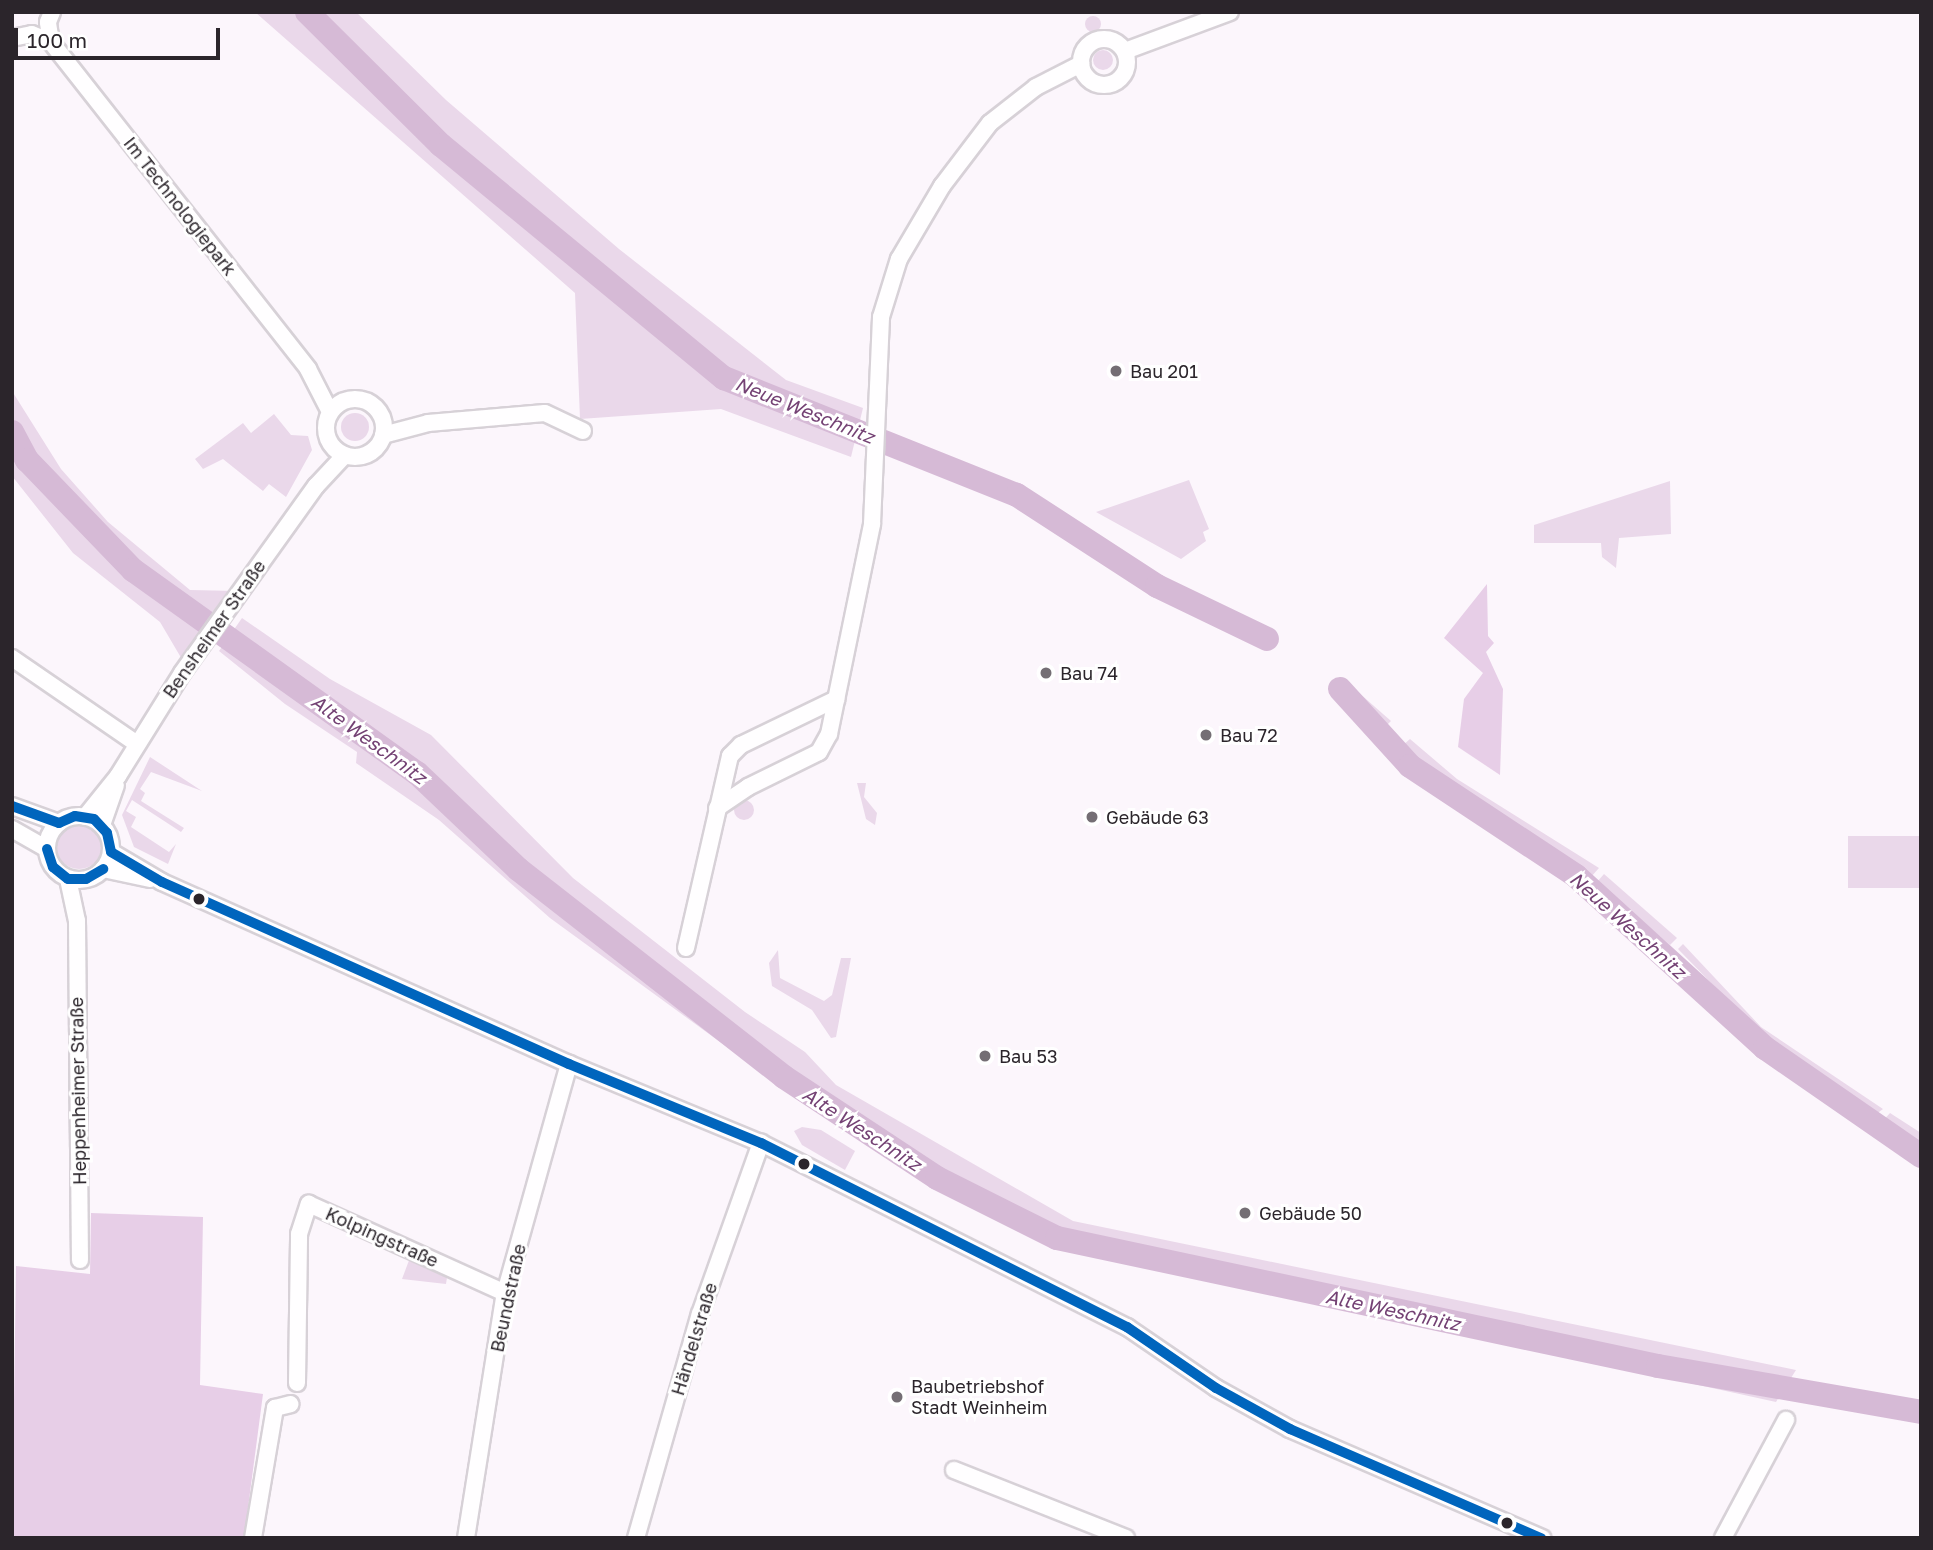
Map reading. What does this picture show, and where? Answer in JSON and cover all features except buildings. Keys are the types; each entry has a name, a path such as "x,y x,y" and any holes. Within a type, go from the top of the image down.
{"street":[{"path":"12,38 32,34 51,42 52,12"},
{"path":"1125,51 1204,18 1230,12"},
{"path":"1108,39 1125,51 1126,69 1111,84 1091,80 1081,64 1084,51 1094,41 1108,39"},
{"name":"Im Technologiepark","path":"51,42 308,369 344,401"},
{"path":"717,808 748,786 819,752 829,734 872,524 881,317 891,280 909,241 942,186 990,123 1036,87 1081,64"},
{"name":"Im Technologiepark","path":"308,369 330,412"},
{"path":"330,412 344,401 362,400 381,417 428,423"},
{"name":"Bensheimer Straße","path":"316,485 331,445 326,435 330,412"},
{"path":"381,417 383,435 428,423 545,413 583,431"},
{"name":"Bensheimer Straße","path":"85,817 118,776 136,744 316,485 345,455 364,455 383,435"},
{"path":"331,445 345,455"},
{"path":"12,657 136,744"},
{"path":"686,948 717,808 733,750 836,699"},
{"name":"Bensheimer Straße","path":"102,825 118,776"},
{"path":"12,806 59,823 85,817 102,825 111,852 162,882 569,1064 761,1143 1127,1327 1216,1388 1290,1429 1542,1538"},
{"path":"47,849 59,823"},
{"path":"12,829 47,849 53,867 68,878 86,880 103,869 111,852"},
{"path":"103,869 162,882"},
{"name":"Heppenheimer Straße","path":"68,878 77,921 80,1260"},
{"name":"Heppenheimer Straße","path":"77,921 86,880"},
{"name":"Beundstraße","path":"467,1538 505,1293 569,1064"},
{"name":"Händelstraße","path":"636,1538 700,1314 761,1143"},
{"name":"Kolpingstraße","path":"297,1383 299,1234 309,1204 505,1293"},
{"path":"253,1538 275,1408 291,1405"},
{"path":"1723,1538 1786,1420"},
{"path":"954,1470 1126,1538"}],"shaded area":[{"path":"255,12 356,12 446,100 619,249 786,380 863,408 851,457 721,409 580,419 575,293"},
{"path":"1093,16 1099,18 1099,30 1093,32 1087,30 1085,24 1087,18"},
{"path":"1099,50 1107,50 1113,60 1107,70 1099,70 1093,64 1093,56"},
{"path":"12,391 61,469 108,522 190,590 237,591 183,661 160,622 73,553 12,476"},
{"path":"355,413 365,417 369,427 365,437 355,441 345,437 341,427 345,417"},
{"path":"274,414 291,435 308,436 312,450 286,497 269,484 263,491 223,459 203,469 195,459 243,423 251,433"},
{"path":"1189,480 1209,529 1203,532 1206,541 1181,559 1096,512"},
{"path":"1670,481 1671,534 1619,538 1616,568 1602,557 1601,543 1534,543 1534,525"},
{"path":"1487,584 1488,636 1494,643 1486,652 1503,689 1500,775 1458,747 1464,699 1483,673 1444,638"},
{"path":"242,618 330,679 431,735 573,878 745,1012 805,1052 836,1085 1073,1221 1796,1370 1776,1402 1061,1245 805,1104 550,918 439,820 356,763 357,752 285,704 219,651"},
{"path":"1350,685 1391,721 1384,728 1344,693"},
{"path":"1410,739 1457,779 1599,868 1590,878 1554,850 1449,787 1402,746"},
{"path":"150,757 202,791 151,772 140,789 145,793 141,801 184,828 181,832 132,800 126,811 136,817 131,827 169,852 176,844 168,864 134,847 122,815"},
{"path":"857,783 866,783 864,797 877,813 875,825 866,819"},
{"path":"740,800 748,800 754,810 748,820 740,820 734,814 734,806"},
{"path":"79,823 96,829 102,846 96,863 79,869 62,863 56,846 62,829"},
{"path":"1848,836 1921,836 1921,888 1848,888"},
{"path":"1604,874 1677,938 1670,945 1597,882"},
{"path":"1683,944 1761,1027 1883,1109 1875,1115 1758,1031 1678,949"},
{"path":"778,950 780,978 824,1001 832,995 841,958 851,958 836,1037 831,1038 812,1010 772,986 769,963"},
{"path":"1890,1113 1921,1133 1921,1151 1881,1123"},
{"path":"802,1127 821,1130 855,1151 845,1170 802,1145 794,1131"},
{"path":"91,1213 203,1217 200,1385 263,1394 244,1538 12,1538 16,1266 90,1274"},
{"path":"411,1255 448,1271 446,1284 402,1279"}],"waterway":[{"name":"Neue Weschnitz","path":"307,12 441,145 724,378 1017,495 1157,586 1267,639"},
{"name":"Alte Weschnitz","path":"12,432 27,460 133,570 417,773 518,869 784,1077 937,1178 1057,1238 1658,1366 1921,1412"},
{"name":"Neue Weschnitz","path":"1340,689 1410,766 1576,876 1765,1048 1921,1156"}],"transit line":[{"path":"12,806 59,823 75,816 94,819 107,833 111,852 162,882 569,1064 761,1143 1127,1327 1216,1388 1290,1429 1541,1538"},
{"path":"47,849 53,867 68,879 86,879 103,869"}],"place":[{"name":"Bau 201","path":"1116,371"},
{"name":"Bau 74","path":"1046,673"},
{"name":"Bau 72","path":"1206,735"},
{"name":"Gebäude 63","path":"1092,817"},
{"name":"Bau 53","path":"985,1056"},
{"name":"Gebäude 50","path":"1245,1213"},
{"name":"Baubetriebshof Stadt Weinheim","path":"897,1397"}]}
